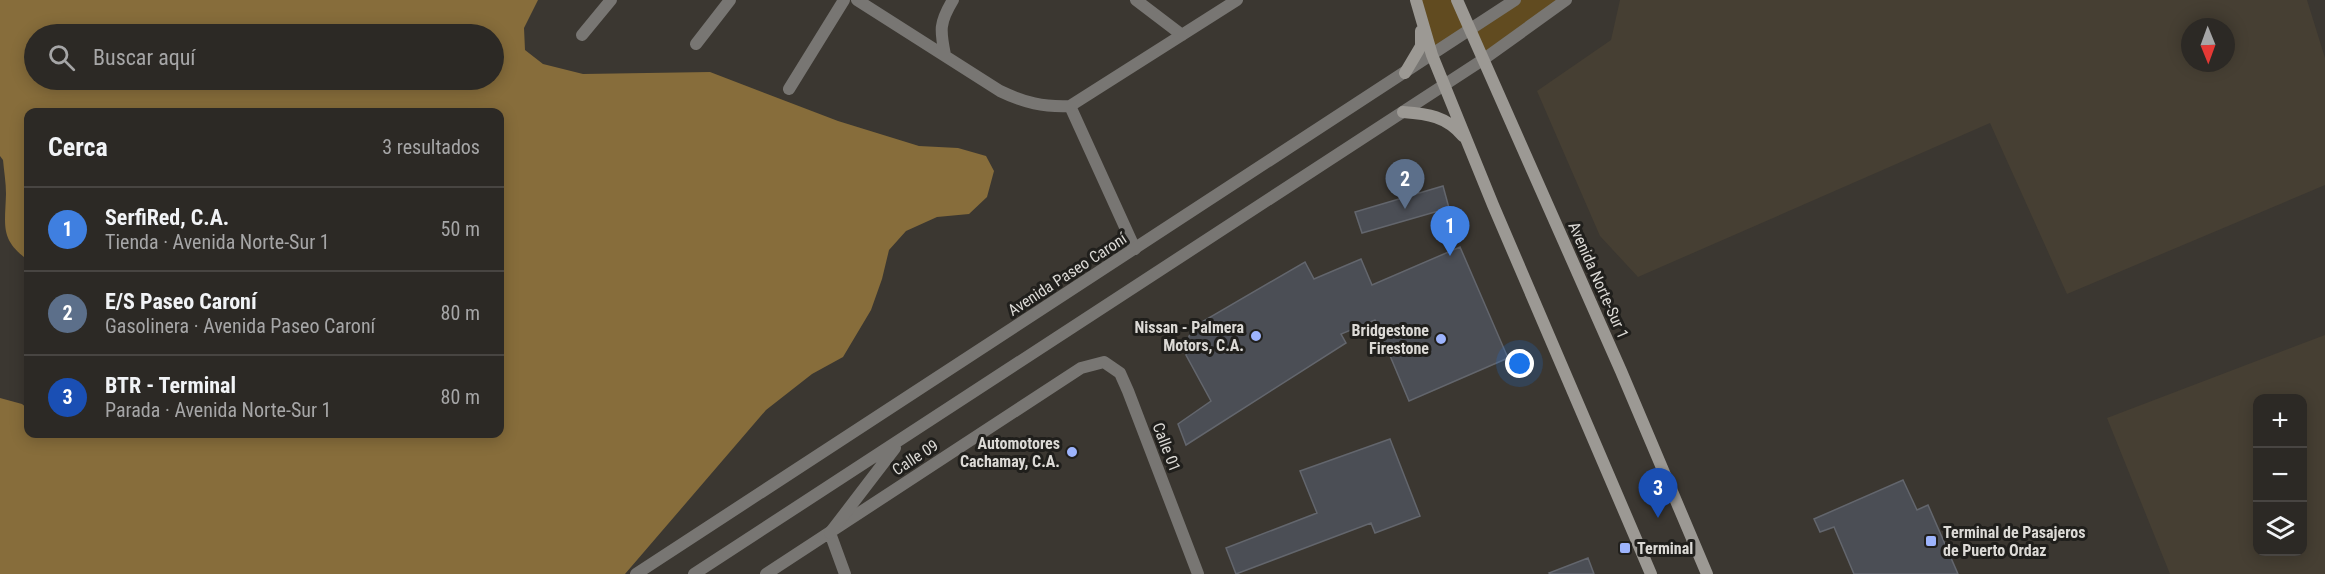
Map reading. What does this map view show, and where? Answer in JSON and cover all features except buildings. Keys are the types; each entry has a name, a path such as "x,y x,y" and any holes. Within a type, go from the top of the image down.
{"main road":[{"name":"Avenida Norte-Sur 1","path":"1457,0 1621,371 1707,574"},
{"path":"1417,3 1432,55 1651,574"},
{"path":"1405,73 1421,46 1422,27 1417,3"},
{"path":"1403,112 1429,114 1444,119 1468,142"}],"street":[{"path":"582,35 611,0"},
{"path":"696,44 730,0"},
{"path":"789,89 844,0"},
{"path":"857,0 1000,91 1042,107 1070,106 1237,0"},
{"path":"945,55 940,27 943,16 953,0"},
{"path":"1136,0 1182,35"},
{"name":"Avenida Paseo Caroní","path":"636,574 1515,0"},
{"path":"694,574 1484,59 1566,0"},
{"path":"1070,106 1120,209 1135,249"},
{"name":"Calle 01","path":"1081,368 1104,362 1120,373 1198,574"},
{"name":"Calle 09","path":"766,574 1081,368"},
{"path":"845,574 830,532 861,489 905,436"}],"shaded area":[{"path":"0,0 538,0 524,28 525,50 543,64 583,74 710,72 838,121 919,146 958,148 986,156 994,171 987,197 969,214 937,217 906,231 889,250 871,310 843,357 812,374 766,410 625,574 0,574 0,398 24,406 24,438 504,438 504,108 24,108 24,257 13,246 6,232 6,186 3,160 0,156"},
{"path":"1416,0 1457,0 1471,29 1515,0 1566,0 1484,59 1470,30 1432,55"},
{"path":"1620,0 2307,0 2325,58 2325,185 2067,294 1990,123 1638,277 1600,236 1537,91 1611,40"},
{"path":"2325,335 2325,574 2170,574 2107,418"}],"place":[{"name":"E/S Paseo Caroní","path":"1405,209"},
{"name":"SerfiRed, C.A.","path":"1450,256"},
{"name":"Nissan - Palmera Motors, C.A.","path":"1256,336"},
{"name":"Bridgestone Firestone","path":"1441,339"},
{"name":"Automotores Cachamay, C.A.","path":"1072,452"},
{"name":"BTR - Terminal","path":"1658,518"},
{"name":"Terminal de Pasajeros de Puerto Ordaz","path":"1931,541"},
{"name":"Terminal","path":"1625,548"}]}
